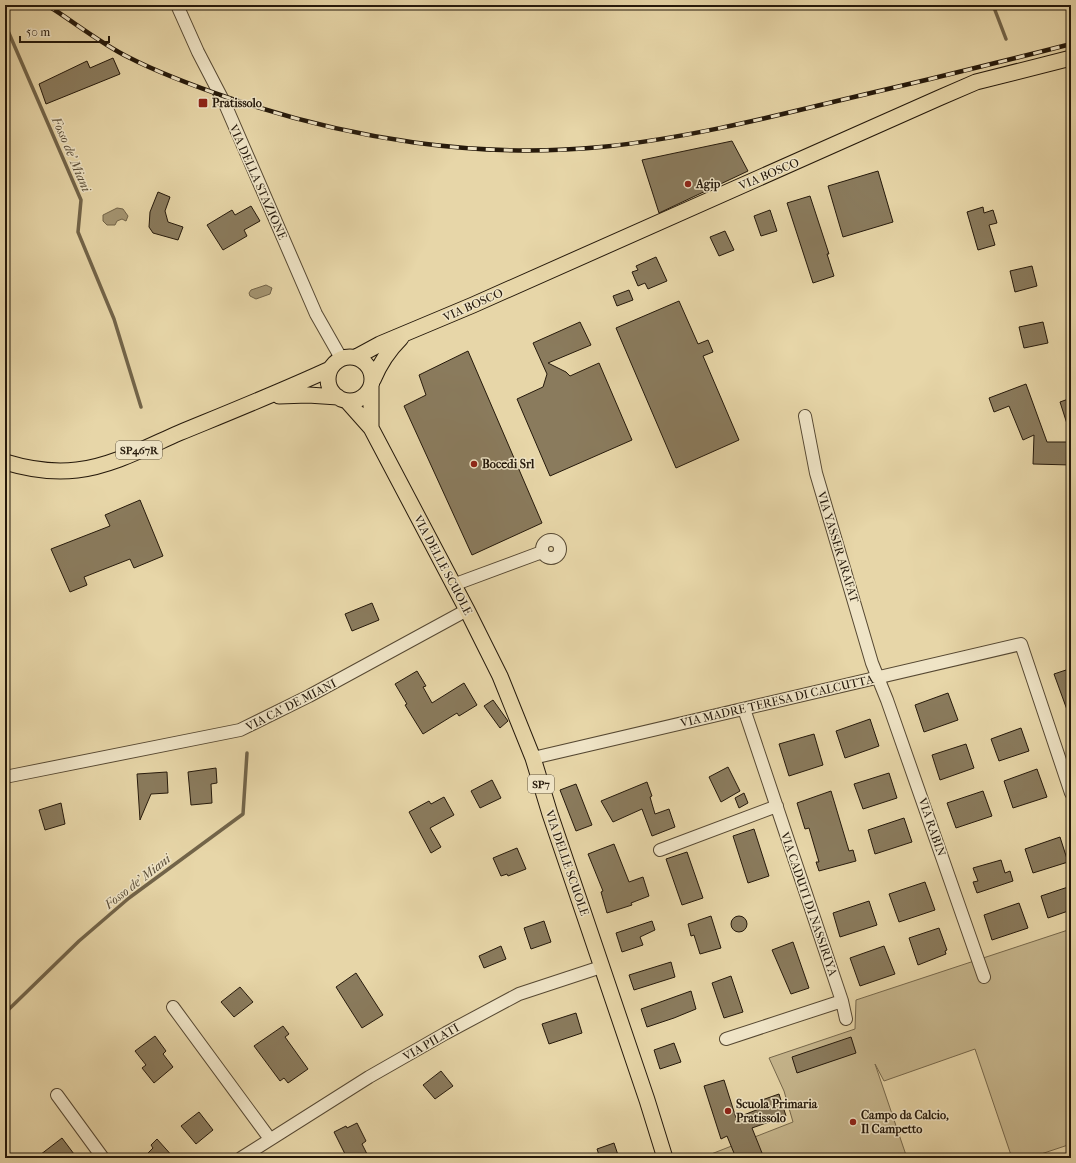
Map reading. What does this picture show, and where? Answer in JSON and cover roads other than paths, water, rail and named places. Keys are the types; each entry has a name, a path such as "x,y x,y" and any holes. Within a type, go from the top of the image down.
{"main road":[{"name":"VIA BOSCO","path":"5,462 22,467 50,471 77,470 110,462 268,398 330,369 341,358 348,356 356,357 406,333 976,82 1071,58"},
{"name":"VIA BOSCO","path":"268,398 308,395 343,399 361,398 372,384 380,364 388,352 406,333"},
{"path":"356,357 368,365 372,384"},
{"path":"330,369 328,383 331,390 343,399"},
{"name":"VIA DELLE SCUOLE","path":"371,428 372,384"},
{"name":"VIA DELLE SCUOLE","path":"343,399 371,428 453,585 468,610 500,676 533,758 550,814 647,1100 665,1158"}],"street":[{"name":"VIA DELLA STAZIONE","path":"177,5 198,52 225,104 316,314 341,358"},
{"name":"VIA YASSER ARAFAT","path":"805,416 816,473 877,677"},
{"path":"453,585 542,552"},
{"name":"VIA CA' DE MIANI","path":"5,777 240,730 309,696 468,610"},
{"name":"VIA MADRE TERESA DI CALCUTTA","path":"533,758 1021,644 1071,793"},
{"name":"VIA RABIN","path":"877,677 887,700 984,977"},
{"name":"VIA CADUTI DI NASSIRIYA","path":"744,708 842,1001 846,1019"},
{"path":"660,850 776,806"},
{"name":"VIA PILATI","path":"241,1158 369,1077 446,1033 519,994 601,967"},
{"path":"726,1039 842,1001"},
{"path":"173,1007 270,1139"},
{"path":"57,1094 103,1158"}],"waterway":[{"path":"993,5 1006,39"},
{"name":"Fosso de' Miani","path":"5,24 81,200 78,232 114,319 141,407"},
{"name":"Fosso de' Miani","path":"5,1013 79,941 129,898 243,814 247,753"}],"railway":[{"path":"47,5 97,39 128,57 179,80 232,99 322,125 368,135 461,148 508,150 554,150 601,147 631,144 690,134 778,115 1071,44"}],"place":[{"name":"Pratissolo","path":"203,103"},
{"name":"Agip","path":"688,184"},
{"name":"Bocedi Srl","path":"474,464"},
{"name":"Scuola Primaria Pratissolo","path":"728,1111"},
{"name":"Campo da Calcio, Il Campetto","path":"853,1122"}]}
